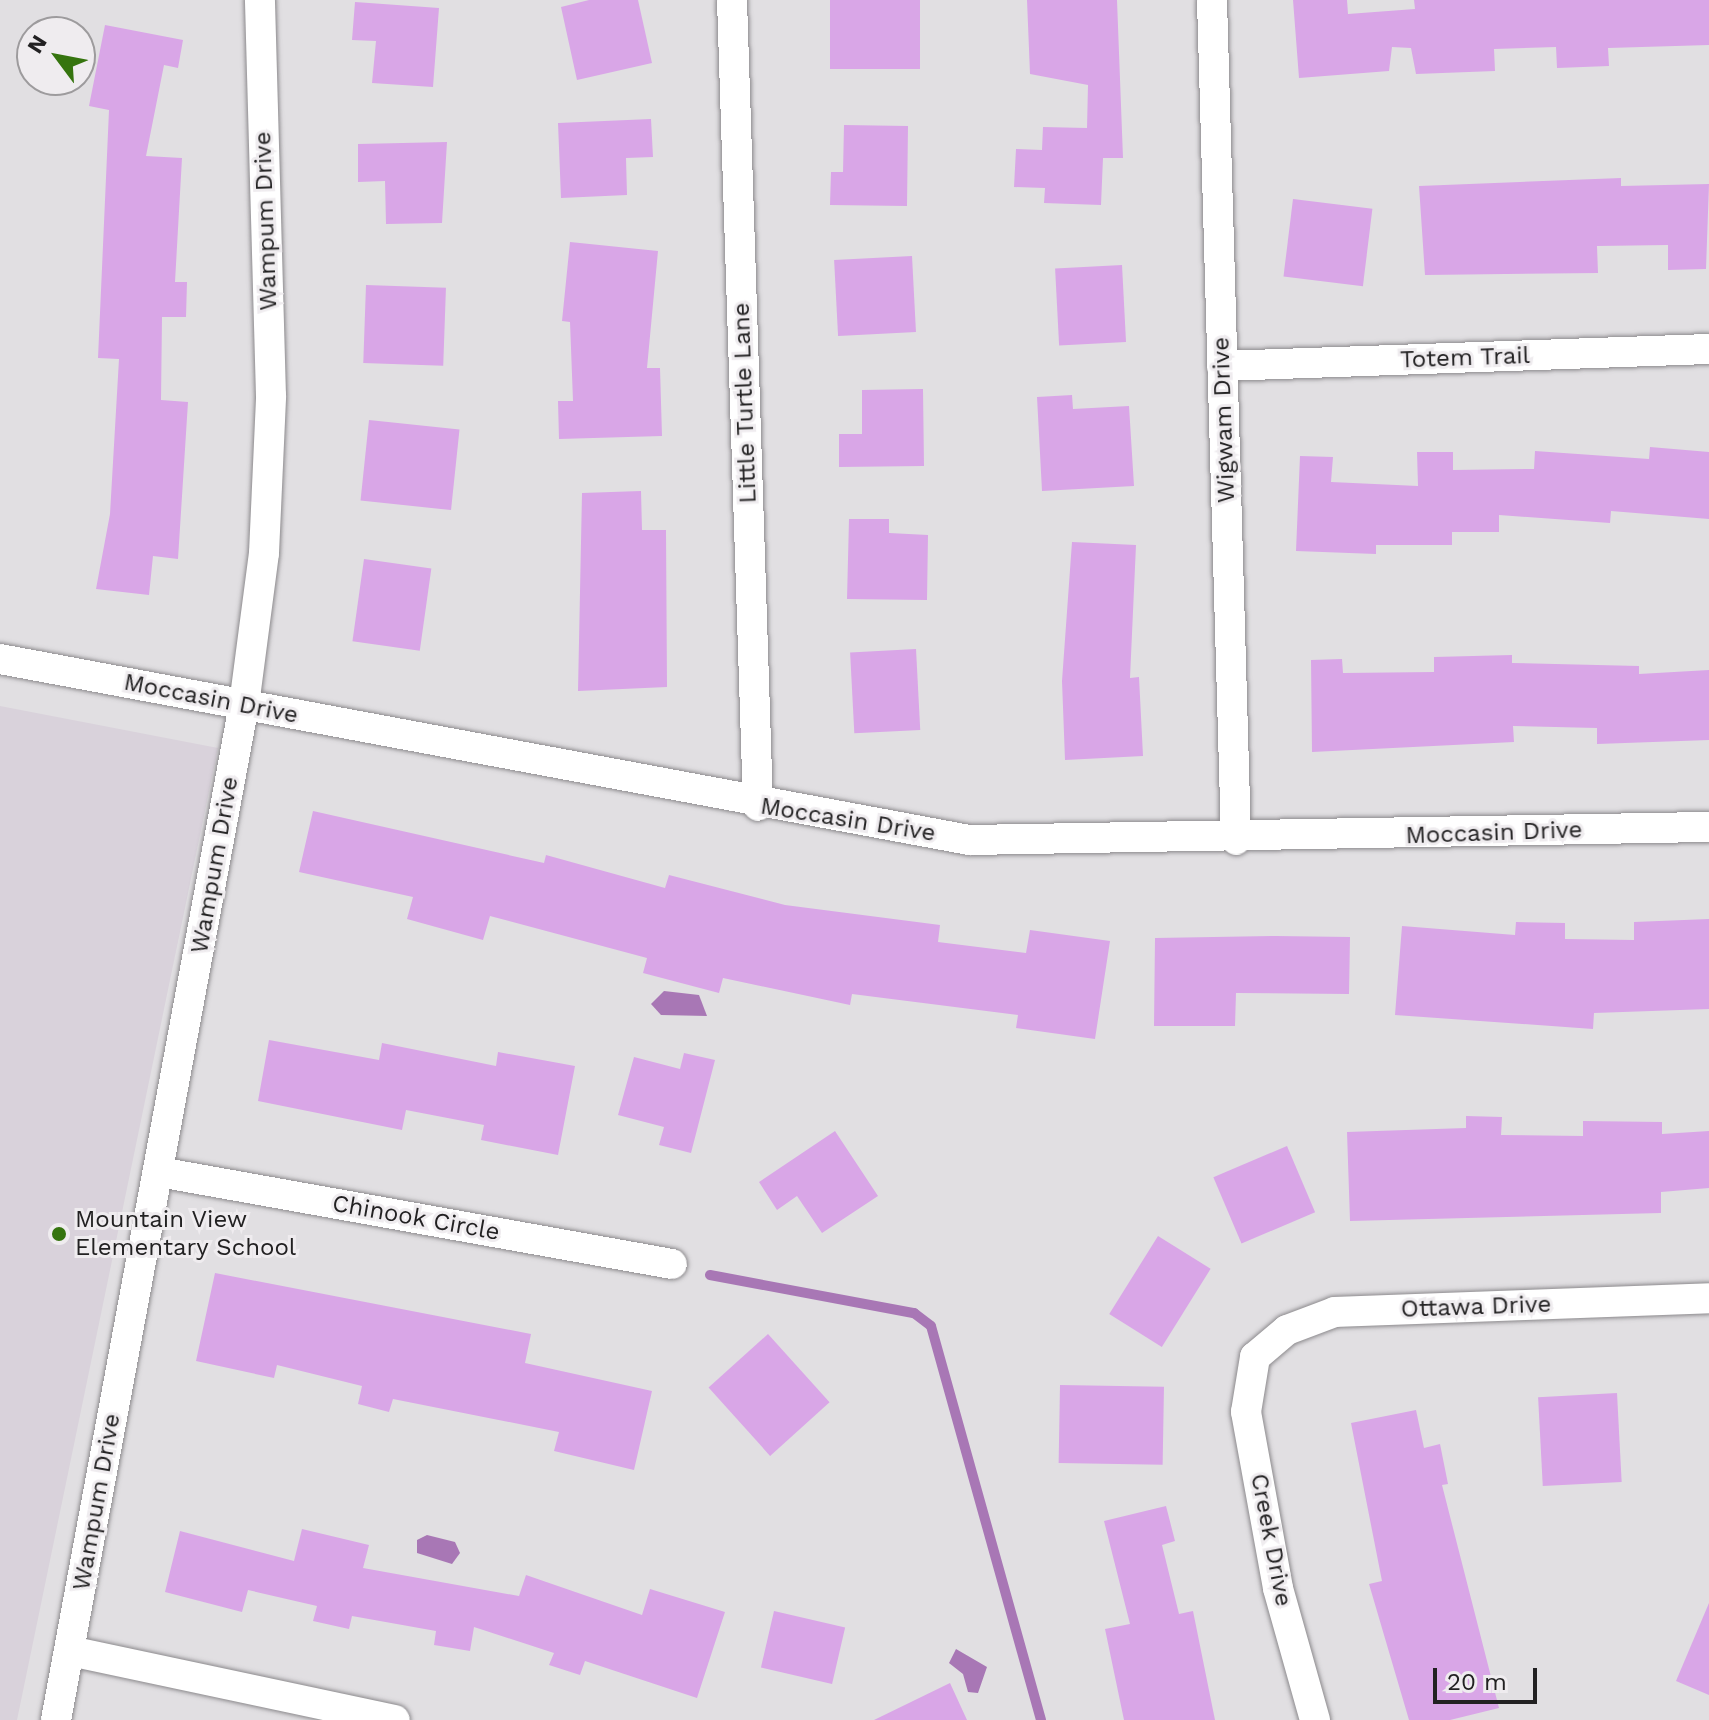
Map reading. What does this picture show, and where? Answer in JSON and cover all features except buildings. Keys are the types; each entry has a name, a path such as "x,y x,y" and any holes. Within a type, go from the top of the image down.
{"street":[{"name":"Wampum Drive","path":"56,1720 244,705 264,553 271,396 260,0"},
{"name":"Little Turtle Lane","path":"732,0 758,806"},
{"name":"Wigwam Drive","path":"1212,0 1236,840"},
{"name":"Totem Trail","path":"1222,366 1709,349"},
{"name":"Moccasin Drive","path":"0,659 758,806 969,840 1236,840 1709,827"},
{"name":"Chinook Circle","path":"159,1172 672,1264"},
{"name":"Ottawa Drive","path":"1255,1357 1287,1330 1335,1312 1709,1298"},
{"name":"Creek Drive","path":"1255,1357 1246,1412 1278,1588 1315,1720"},
{"path":"70,1651 395,1720"}],"shaded area":[{"name":"Mountain View Elementary School","path":"0,706 218,748 17,1720 0,1720"},
{"path":"664,991 699,995 707,1016 661,1015 651,1004"},
{"path":"427,1535 455,1542 460,1553 452,1564 417,1553 417,1540"},
{"path":"956,1649 987,1667 978,1693 968,1692 963,1674 949,1663"}],"waterway":[{"path":"710,1275 914,1313 931,1326 1041,1720"}],"place":[{"name":"Mountain View Elementary School","path":"59,1234"}]}
